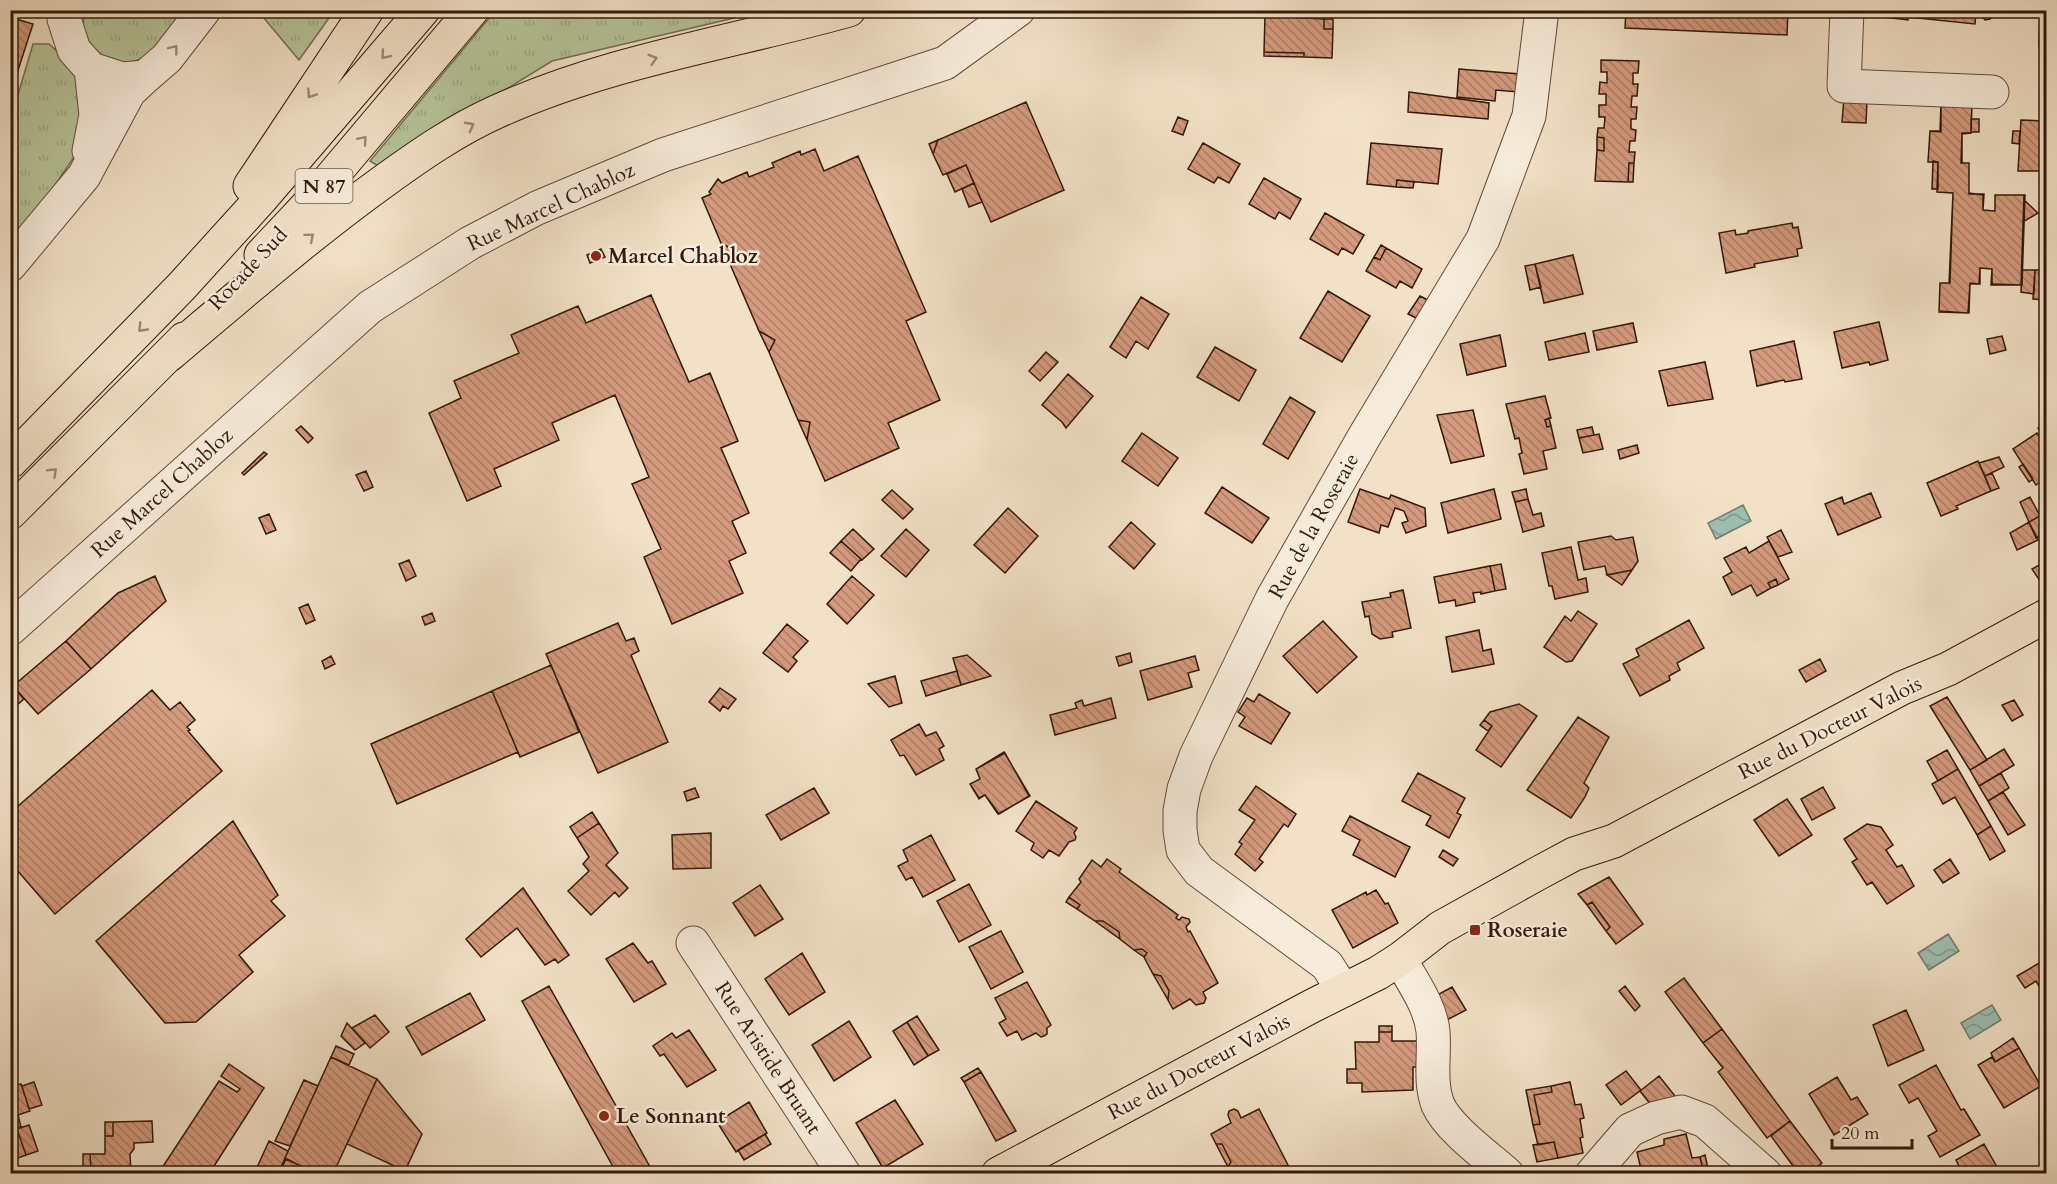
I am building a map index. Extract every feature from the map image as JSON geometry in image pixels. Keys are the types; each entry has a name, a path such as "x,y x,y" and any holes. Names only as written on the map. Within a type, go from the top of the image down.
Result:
{"main road":[{"path":"182,286 367,10"},
{"name":"Rocade Sud","path":"10,462 182,286 260,200 423,10"},
{"name":"Rocade Sud","path":"10,513 169,355 307,206 472,10"},
{"path":"169,355 335,216 422,153 494,113 553,89 664,55 849,10"},
{"name":"Rue du Docteur Valois","path":"998,1173 1378,973 1400,959 1447,944 1544,894 1581,872 1614,841 1902,688 1948,669 2046,616"}],"street":[{"path":"67,10 64,19 74,50 91,69 122,79 145,77"},
{"path":"10,265 84,176 129,92 167,58 204,10"},
{"name":"Rue Marcel Chabloz","path":"10,628 370,307 470,243 537,208 663,155 945,63 1018,10"},
{"name":"Rue de la Roseraie","path":"1343,990 1327,965 1199,871 1183,850 1180,812 1184,789 1196,756 1272,599 1364,437 1483,239 1529,116 1542,10"},
{"path":"1847,10 1844,86 1992,92"},
{"path":"84,176 96,115 91,69"},
{"name":"Rue Aristide Bruant","path":"693,943 844,1173"},
{"path":"1400,959 1431,1018 1435,1092 1439,1106 1447,1120 1507,1173"},
{"path":"1592,1173 1630,1130 1656,1118 1682,1112 1705,1121 1765,1173"}],"green space":[{"path":"84,11 190,11 151,56 125,64 105,58 91,47 83,29"},
{"path":"258,11 334,11 299,60"},
{"path":"495,11 764,11 552,61 380,167 370,161"},
{"path":"33,44 49,44 59,53 84,88 76,154 33,218 11,242 11,118"}],"water":[{"path":"1743,505 1751,521 1716,539 1708,523"},
{"path":"1948,934 1959,951 1929,970 1918,953"},
{"path":"1992,1005 2001,1020 1970,1039 1961,1023"}],"building":[{"path":"1626,10 1788,10 1787,35 1625,28"},
{"path":"1863,10 1976,10 1975,24 1908,17 1908,20 1884,17 1884,15 1862,12"},
{"path":"1981,10 1993,10 1993,16 1985,20"},
{"path":"1265,16 1324,19 1324,29 1333,29 1332,58 1304,57 1304,53 1264,52"},
{"path":"2040,17 2046,17 2046,46 2039,46"},
{"path":"16,19 33,24 10,95 10,37"},
{"path":"1324,19 1333,19 1333,29 1324,29"},
{"path":"1264,52 1304,53 1304,57 1264,56"},
{"path":"1601,60 1639,61 1638,73 1633,73 1633,84 1638,84 1637,96 1632,96 1631,107 1637,107 1636,119 1631,119 1631,129 1636,130 1635,141 1630,141 1629,152 1635,152 1634,163 1629,163 1628,182 1595,181 1597,150 1604,151 1604,138 1597,137 1598,128 1604,128 1605,117 1599,117 1599,105 1606,105 1606,94 1599,94 1600,82 1607,83 1607,72 1601,72"},
{"path":"1459,69 1520,74 1518,92 1496,90 1495,101 1457,97"},
{"path":"2043,91 2046,91 2046,105 2043,104"},
{"path":"1409,92 1489,103 1488,119 1408,112"},
{"path":"1844,98 1867,100 1866,123 1842,122"},
{"path":"1026,102 1064,190 991,222 966,165 943,175 933,154 938,140"},
{"path":"1941,102 1972,104 1971,133 1962,134 1962,163 1969,163 1969,193 1983,195 1983,210 1995,211 1995,195 2024,195 2021,285 1992,284 1992,269 1980,268 1979,284 1970,283 1968,313 1939,311 1940,283 1950,283 1953,193 1937,192 1938,162 1928,162 1930,131 1941,132"},
{"path":"1941,102 1972,104 1971,133 1962,133 1961,163 1969,163 1969,194 1984,194 1983,210 1995,211 1995,195 2025,195 2022,285 1991,285 1992,269 1980,268 1980,284 1970,284 1969,313 1939,312 1940,283 1949,283 1953,193 1937,192 1938,162 1928,162 1930,131 1940,131"},
{"path":"1178,117 1188,121 1183,135 1172,131"},
{"path":"1971,119 1979,119 1979,132 1971,132"},
{"path":"2021,120 2046,121 2046,171 2018,171"},
{"path":"2013,131 2020,131 2019,144 2012,143"},
{"path":"1597,137 1604,138 1604,151 1597,150"},
{"path":"938,140 933,154 929,144"},
{"path":"1203,143 1240,164 1229,183 1218,177 1214,183 1188,169"},
{"path":"1371,143 1442,149 1438,184 1397,180 1396,187 1367,184"},
{"path":"815,149 824,171 858,156 926,312 906,321 940,400 888,423 899,448 825,481 807,440 810,422 798,420 769,352 775,340 759,331 730,264 737,252 721,243 702,198 711,194 709,192 718,179 722,183 747,172 749,177 774,167 772,163 800,151 801,155"},
{"path":"1933,161 1938,162 1937,189 1932,189"},
{"path":"1933,162 1938,162 1938,189 1932,189"},
{"path":"1629,163 1634,163 1633,182 1628,182"},
{"path":"966,165 974,183 955,192 947,174"},
{"path":"1264,178 1301,199 1290,219 1279,212 1275,219 1249,204"},
{"path":"1397,180 1414,182 1413,188 1396,187"},
{"path":"974,183 982,202 969,207 962,189"},
{"path":"2024,200 2038,213 2023,222"},
{"path":"1325,213 1364,235 1353,254 1342,248 1338,255 1310,239"},
{"path":"1792,223 1793,228 1798,227 1802,248 1797,249 1798,256 1754,264 1755,267 1726,273 1719,233 1735,230 1736,235"},
{"path":"721,243 737,252 730,264"},
{"path":"1381,245 1386,248 1380,260 1374,257"},
{"path":"1386,248 1422,269 1412,288 1400,281 1396,288 1366,271 1374,257 1380,260"},
{"name":"Marcel Chabloz","path":"601,249 605,257 590,263 587,255"},
{"path":"1573,255 1583,294 1544,303 1535,264"},
{"path":"1535,264 1541,287 1530,290 1525,266"},
{"path":"2022,270 2035,270 2034,294 2021,292"},
{"path":"2035,270 2046,270 2046,300 2033,299"},
{"path":"1328,291 1370,316 1342,362 1300,338"},
{"path":"651,295 689,382 710,373 738,441 721,448 749,513 732,521 746,553 729,561 743,593 672,624 644,557 661,549 632,484 649,477 615,395 552,423 559,440 494,469 501,486 467,501 429,413 461,398 454,381 519,353 511,335 578,306 586,323"},
{"path":"1420,296 1428,300 1416,318 1408,314"},
{"path":"1141,297 1169,314 1148,349 1136,341 1126,358 1110,347"},
{"path":"1879,322 1888,360 1870,365 1869,362 1842,368 1834,332"},
{"path":"1633,323 1637,342 1597,350 1593,331"},
{"path":"759,331 775,340 769,352"},
{"path":"1585,333 1589,352 1549,360 1545,342"},
{"path":"1500,335 1506,366 1467,375 1460,344"},
{"path":"2002,336 2006,350 1990,354 1987,339"},
{"path":"1794,341 1802,379 1757,386 1750,351"},
{"path":"1215,347 1256,370 1239,401 1197,377"},
{"path":"1046,352 1058,362 1040,381 1029,371"},
{"path":"1705,362 1713,399 1668,406 1659,371"},
{"path":"1068,374 1093,396 1066,428 1042,405"},
{"path":"1545,396 1551,418 1545,420 1547,427 1551,426 1556,448 1543,451 1547,469 1524,474 1519,454 1522,453 1519,438 1515,439 1506,404"},
{"path":"1290,397 1315,412 1288,459 1263,444"},
{"path":"1473,410 1484,456 1451,463 1437,415"},
{"path":"1549,418 1551,426 1547,427 1545,420"},
{"path":"798,420 810,422 807,440"},
{"path":"2046,424 2046,440 2038,428"},
{"path":"301,426 313,438 308,443 296,430"},
{"path":"1592,427 1594,435 1579,438 1577,430"},
{"path":"1142,433 1178,458 1158,486 1122,461"},
{"path":"2037,433 2046,446 2046,478 2036,485 2013,449"},
{"path":"1599,434 1603,449 1583,453 1579,438"},
{"path":"1637,445 1639,453 1620,459 1618,450"},
{"path":"264,452 267,454 244,475 242,473"},
{"path":"1999,457 2004,467 1985,476 1979,463"},
{"path":"1978,461 1991,491 1956,506 1958,509 1941,516 1927,483"},
{"path":"2023,464 2033,479 2029,482 2019,467"},
{"path":"366,471 373,487 364,491 356,475"},
{"path":"1992,473 1999,488 1991,491 1985,476"},
{"path":"1222,487 1269,518 1252,543 1205,513"},
{"path":"1360,489 1389,499 1391,495 1425,508 1426,526 1406,533 1402,523 1408,521 1404,511 1395,508 1388,527 1381,525 1379,533 1348,522"},
{"path":"1494,489 1501,519 1448,533 1441,503"},
{"path":"1526,489 1528,499 1515,502 1512,492"},
{"path":"892,490 913,509 903,519 882,500"},
{"path":"1871,493 1881,517 1838,535 1825,504 1842,497 1844,504"},
{"path":"2030,497 2040,516 2029,522 2020,502"},
{"path":"1528,499 1533,515 1541,513 1544,526 1523,532 1515,502"},
{"path":"1008,508 1038,536 1005,573 974,545"},
{"path":"2045,513 2046,533 2036,538 2029,522"},
{"path":"269,514 276,530 266,534 259,518"},
{"path":"1131,522 1155,544 1134,569 1109,547"},
{"path":"2029,522 2038,540 2017,550 2010,533"},
{"path":"853,529 874,549 862,560 841,541"},
{"path":"906,529 929,550 906,577 881,556"},
{"path":"1781,530 1792,552 1778,557 1767,537"},
{"path":"1611,536 1616,540 1633,537 1638,561 1632,570 1607,575 1605,566 1584,570 1578,542"},
{"path":"841,541 861,559 851,571 830,553"},
{"path":"1769,541 1789,579 1778,585 1776,579 1768,583 1771,588 1757,596 1751,585 1732,595 1723,577 1732,572 1724,558 1746,547 1749,553"},
{"path":"1571,547 1578,580 1586,578 1588,592 1555,599 1552,586 1549,586 1542,553"},
{"path":"409,560 416,576 406,581 399,564"},
{"path":"2046,561 2046,581 2042,584 2032,569"},
{"path":"1501,564 1506,589 1495,591 1490,566"},
{"path":"1490,566 1495,591 1473,593 1475,602 1456,606 1455,600 1439,603 1434,577"},
{"path":"1632,570 1622,585 1607,575"},
{"path":"155,576 166,601 91,669 66,641 118,593"},
{"path":"852,576 874,595 847,624 827,604"},
{"path":"1776,579 1778,585 1771,588 1768,583"},
{"path":"1403,590 1411,628 1392,632 1393,637 1380,639 1372,634 1369,616 1365,617 1362,602 1391,597 1390,593"},
{"path":"308,604 315,620 306,624 299,608"},
{"path":"1578,611 1597,624 1572,661 1566,662 1544,647 1565,616 1571,621"},
{"path":"432,613 435,621 425,625 422,617"},
{"path":"1689,620 1704,648 1677,663 1680,670 1669,676 1670,680 1640,696 1623,664 1639,656 1636,649"},
{"path":"1323,621 1357,657 1317,693 1283,656"},
{"path":"618,623 626,641 634,638 639,651 631,655 668,742 598,773 546,654"},
{"path":"787,624 808,641 793,657 797,661 788,672 763,653"},
{"path":"1479,630 1483,651 1491,649 1494,664 1452,672 1446,637"},
{"path":"66,641 91,669 38,714 13,686"},
{"path":"1130,653 1132,662 1119,666 1116,657"},
{"path":"967,655 991,676 961,685 953,658"},
{"path":"331,656 335,664 325,669 322,661"},
{"path":"1195,656 1199,670 1188,673 1192,687 1148,700 1140,671"},
{"path":"1820,659 1826,671 1806,682 1799,670"},
{"path":"551,665 579,732 520,757 492,691"},
{"path":"957,671 961,685 926,696 921,681"},
{"path":"895,676 902,703 889,707 868,684"},
{"path":"13,686 24,699 10,711 10,688"},
{"path":"720,688 736,699 728,709 723,706 720,711 709,702"},
{"path":"152,690 170,710 180,702 195,720 187,727 190,730 188,731 222,771 55,914 10,862 10,813"},
{"path":"492,691 518,752 397,804 371,744"},
{"path":"1259,694 1290,713 1271,744 1239,726 1245,717 1238,712 1247,698 1254,702"},
{"path":"1947,697 1987,760 1970,770 1930,706"},
{"path":"1111,698 1116,718 1055,735 1050,715 1077,708 1075,703 1082,700 1084,706"},
{"path":"2014,700 2023,715 2012,721 2002,705"},
{"path":"1519,704 1537,716 1501,767 1476,750 1492,726 1484,720 1490,712"},
{"path":"1578,717 1609,737 1584,783 1589,788 1585,797 1571,818 1527,790"},
{"path":"1484,720 1492,726 1488,731 1480,725"},
{"path":"919,724 926,736 936,732 944,746 939,749 944,760 916,775 904,755 900,756 891,740"},
{"path":"2004,749 2014,765 1979,786 1970,770"},
{"path":"1947,750 1958,769 1938,781 1927,761"},
{"path":"1004,752 1030,796 998,814 985,795 979,799 970,784 980,779 976,769"},
{"path":"1005,753 1029,796 999,814 985,795 979,798 970,784 980,779 976,769"},
{"path":"1958,769 1991,826 1977,835 1955,797 1943,804 1932,784"},
{"path":"1418,773 1465,798 1457,813 1461,815 1449,838 1426,825 1431,816 1402,801"},
{"path":"2001,773 2009,788 1988,801 1979,786"},
{"path":"1256,786 1296,814 1288,827 1284,824 1259,859 1263,862 1255,871 1235,854 1242,844 1239,842 1255,820 1239,810"},
{"path":"1823,787 1835,808 1812,820 1801,799"},
{"path":"695,788 699,797 687,801 684,792"},
{"path":"814,788 829,813 781,840 766,815"},
{"path":"2003,792 2025,825 2008,835 1988,801"},
{"path":"1787,799 1812,835 1779,856 1754,820"},
{"path":"1036,801 1077,828 1074,833 1075,840 1069,842 1059,856 1049,850 1043,858 1031,850 1034,843 1016,831"},
{"path":"592,812 599,823 577,838 570,827"},
{"path":"1350,816 1410,847 1395,877 1353,855 1360,840 1342,831"},
{"path":"233,821 278,895 271,901 285,916 239,955 253,972 196,1022 165,1023 96,941"},
{"path":"599,823 618,853 606,865 628,888 619,897 615,892 591,915 568,891 589,871 583,864 589,857 577,838"},
{"path":"1867,824 1881,827 1893,845 1886,850 1897,867 1902,865 1914,886 1887,904 1872,882 1867,885 1852,862 1857,859 1844,839"},
{"path":"1991,826 2005,851 1990,860 1977,835"},
{"path":"711,833 711,868 673,869 672,835"},
{"path":"931,835 955,880 923,897 912,877 906,880 898,866 908,861 903,850"},
{"path":"1443,850 1458,859 1453,866 1439,857"},
{"path":"1107,859 1121,869 1119,872 1178,915 1176,918 1189,919 1190,922 1186,927 1188,932 1190,931 1218,983 1203,992 1206,998 1204,1003 1196,1005 1190,999 1173,1009 1168,1000 1169,991 1161,976 1153,974 1144,957 1147,953 1142,949 1134,950 1120,939 1119,932 1103,921 1095,921 1077,909 1080,905 1069,897 1081,882 1079,879 1092,860 1101,867"},
{"path":"1950,859 1959,873 1943,883 1934,870"},
{"path":"1609,877 1643,924 1616,944 1606,931 1610,927 1592,902 1587,905 1578,894"},
{"path":"969,884 991,925 959,942 937,901"},
{"path":"760,885 783,919 755,936 733,903"},
{"path":"523,888 569,955 558,963 555,959 545,965 517,928 481,957 466,939"},
{"path":"1376,890 1385,904 1388,903 1398,923 1353,948 1332,910 1366,892 1367,895"},
{"path":"1069,897 1080,905 1077,909 1066,902"},
{"path":"1592,902 1610,927 1606,931 1587,905"},
{"path":"1095,921 1103,921 1119,932 1120,939"},
{"path":"1001,931 1023,972 991,989 969,947"},
{"path":"633,943 648,963 652,961 666,984 634,1002 606,959"},
{"path":"1142,949 1147,953 1144,957 1134,950"},
{"path":"802,953 825,992 789,1015 765,979"},
{"path":"2046,959 2046,998 2036,981 2025,988 2017,976"},
{"path":"1153,974 1161,976 1169,991 1168,1000"},
{"path":"1684,978 1722,1029 1703,1043 1665,992"},
{"path":"1027,982 1051,1025 1044,1036 1041,1037 1036,1033 1022,1040 1017,1031 1007,1036 999,1023 1006,1019 995,998"},
{"name":"Le Sonnant","path":"549,986 654,1174 617,1174 522,1001"},
{"path":"1625,986 1640,1006 1635,1011 1619,991"},
{"path":"1452,987 1466,1010 1443,1022 1430,999"},
{"path":"470,993 485,1020 422,1055 406,1027"},
{"path":"1906,1010 1924,1050 1888,1066 1873,1025"},
{"path":"375,1015 389,1032 370,1048 352,1028"},
{"path":"917,1016 939,1050 928,1056 907,1022"},
{"path":"849,1021 871,1057 834,1081 812,1045"},
{"path":"907,1022 928,1056 914,1065 893,1031"},
{"path":"347,1023 365,1043 355,1050 341,1036"},
{"path":"1379,1026 1392,1026 1392,1032 1379,1032"},
{"path":"1722,1029 1790,1121 1767,1138 1718,1072 1723,1068 1703,1043"},
{"path":"689,1030 716,1070 687,1087 664,1054 660,1056 653,1046 672,1033 676,1038"},
{"path":"1379,1032 1392,1032 1392,1041 1418,1041 1418,1067 1413,1067 1413,1090 1362,1092 1362,1083 1347,1083 1347,1069 1356,1069 1355,1042 1379,1042"},
{"path":"2013,1038 2019,1048 1995,1062 1991,1053"},
{"path":"336,1046 354,1054 349,1065 331,1057"},
{"path":"2019,1048 2041,1086 2004,1108 1978,1065 1992,1057 1995,1062"},
{"path":"331,1057 377,1079 333,1174 316,1174 285,1158"},
{"path":"229,1064 264,1088 209,1174 158,1174 219,1081 237,1092 240,1089 221,1076"},
{"path":"1936,1065 1961,1110 1964,1109 1980,1135 1940,1157 1928,1136 1937,1131 1918,1098 1909,1103 1899,1085"},
{"path":"978,1068 981,1072 964,1082 961,1078"},
{"path":"1626,1071 1641,1090 1621,1105 1606,1085"},
{"path":"981,1072 1016,1131 996,1141 964,1082"},
{"path":"1659,1076 1675,1096 1655,1110 1640,1091"},
{"path":"1837,1077 1851,1100 1857,1097 1868,1114 1834,1135 1809,1094"},
{"path":"377,1079 422,1134 405,1171 347,1144"},
{"path":"304,1080 318,1086 290,1146 275,1141"},
{"path":"34,1082 42,1105 29,1109 22,1086"},
{"path":"1570,1082 1575,1105 1581,1104 1584,1118 1580,1119 1583,1153 1558,1158 1554,1142 1538,1145 1533,1125 1540,1124 1534,1095 1552,1092 1551,1086"},
{"path":"21,1084 30,1111 18,1115 21,1127 10,1131 10,1087"},
{"path":"1551,1086 1552,1092 1534,1095 1540,1124 1533,1125 1526,1090"},
{"path":"895,1100 923,1144 883,1168 856,1123"},
{"path":"749,1102 767,1133 736,1152 717,1122"},
{"path":"1234,1109 1238,1111 1241,1118 1259,1109 1288,1165 1279,1168 1280,1174 1232,1174 1228,1167 1231,1162 1222,1144 1216,1144 1211,1134 1231,1123 1228,1115 1229,1111"},
{"path":"152,1121 153,1142 134,1143 134,1149 130,1154 131,1174 83,1174 83,1169 91,1169 90,1154 105,1154 105,1136 113,1136 113,1122"},
{"path":"1790,1121 1822,1163 1808,1174 1799,1174 1771,1136"},
{"path":"105,1122 113,1122 113,1136 105,1136"},
{"path":"29,1125 38,1151 26,1155 17,1129"},
{"path":"17,1129 26,1155 13,1160 17,1172 10,1174 10,1131"},
{"path":"765,1134 771,1144 744,1160 738,1150"},
{"path":"1686,1134 1692,1158 1700,1157 1703,1170 1695,1174 1642,1174 1637,1152 1664,1145 1664,1139"},
{"path":"269,1141 288,1151 278,1174 254,1174"},
{"path":"1554,1142 1558,1158 1537,1162 1533,1145"},
{"path":"1216,1144 1222,1144 1231,1162 1228,1167"},
{"path":"1984,1144 2001,1174 1963,1174 1956,1160"},
{"path":"83,1154 90,1154 91,1169 83,1169"},
{"path":"1705,1155 1708,1169 1703,1170 1700,1157"},
{"path":"286,1159 307,1169 305,1174 279,1174"}],"place":[{"name":"Marcel Chabloz","path":"596,256"},
{"name":"Roseraie","path":"1475,930"},
{"name":"Le Sonnant","path":"604,1116"}]}
